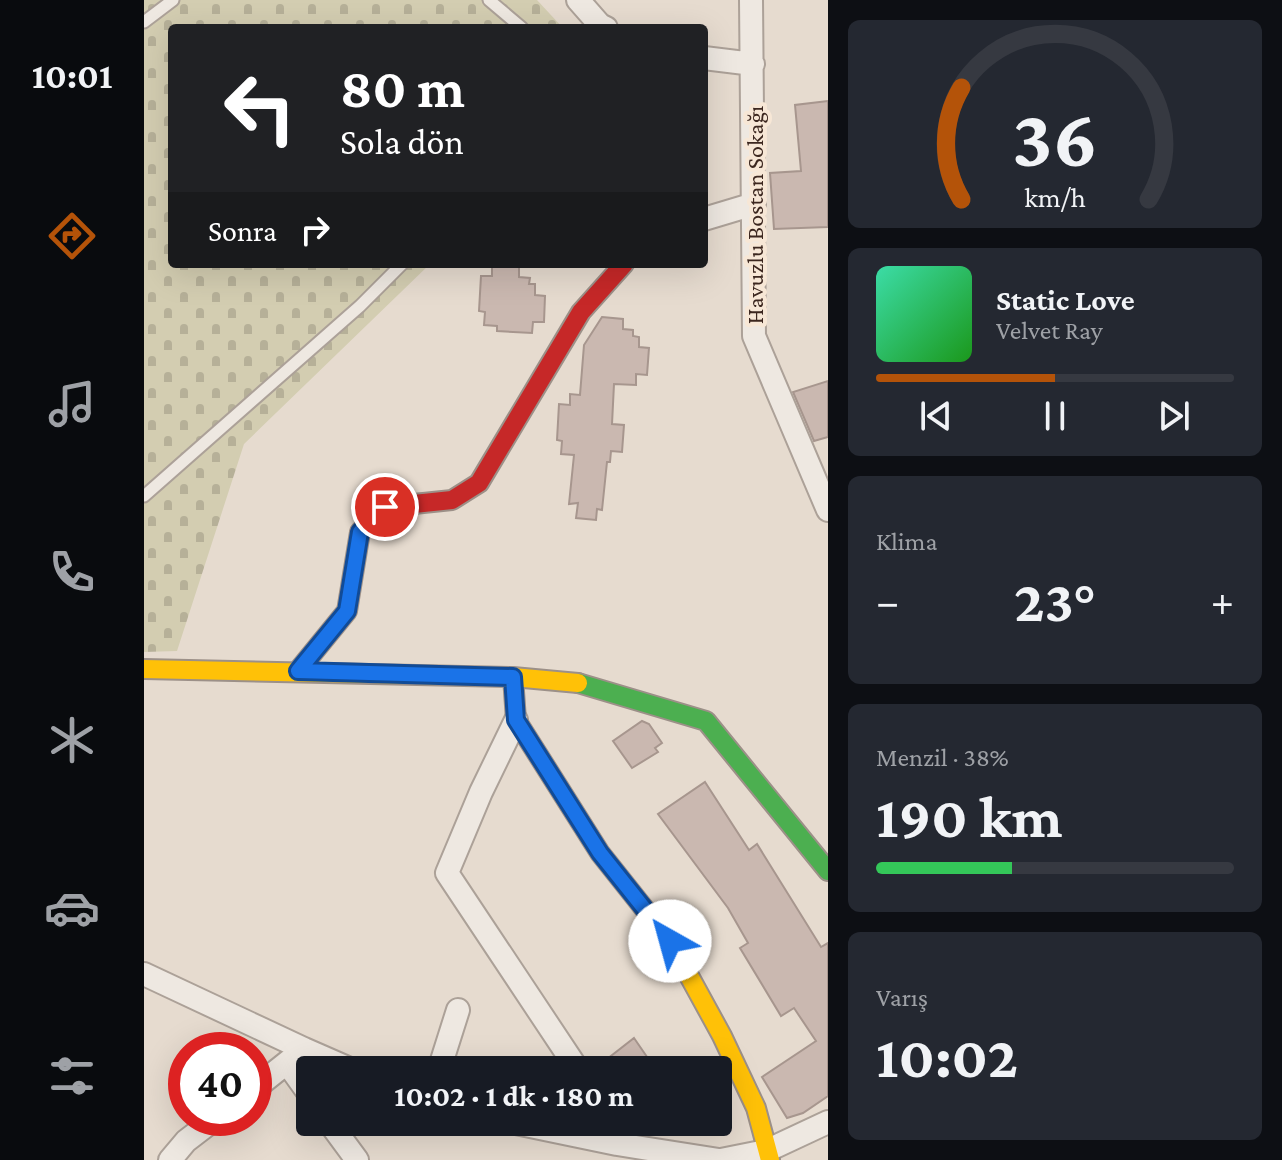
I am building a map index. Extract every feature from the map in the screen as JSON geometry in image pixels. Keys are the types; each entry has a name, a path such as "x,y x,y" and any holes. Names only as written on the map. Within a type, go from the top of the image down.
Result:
{"street":[{"path":"578,0 599,24"},
{"name":"Havuzlu Bostan Sokağı","path":"751,0 754,336 828,510"},
{"path":"708,58 753,64"},
{"path":"708,218 754,204"},
{"path":"298,671 347,611 360,532 385,507 452,500 479,483 581,312 620,268"},
{"path":"144,669 513,677 580,683 706,721 828,871"},
{"path":"513,677 516,720 600,853 670,941 722,1036 756,1108 768,1156"},
{"path":"516,720 447,873 569,1056"},
{"path":"149,982 296,1056 272,1075"},
{"path":"443,1056 458,1010"},
{"path":"627,1136 720,1160 768,1156 828,1122"},
{"path":"170,1160 193,1136"},
{"path":"339,1136 357,1160"}],"lane":[{"path":"144,22 173,0"},
{"path":"489,0 517,24"},
{"path":"144,496 360,306 398,268"}],"green space":[{"path":"144,0 537,0 559,24 168,24 168,268 426,268 244,444 177,651 144,652"}],"building":[{"path":"828,101 828,227 774,229 770,173 801,171 795,105"},
{"path":"492,268 519,268 519,277 530,278 529,284 535,284 535,295 545,296 544,322 533,322 532,333 497,331 497,326 484,325 485,312 479,311 481,276 492,276"},
{"path":"602,317 623,319 623,329 633,330 633,336 639,337 639,347 649,348 647,375 636,374 636,385 614,384 612,424 624,425 622,452 611,451 602,510 597,509 596,520 576,518 578,503 569,504 574,455 561,454 562,441 557,440 559,404 570,405 570,394 580,395 584,345"},
{"path":"828,381 828,437 814,441 793,392"},
{"path":"642,721 649,724 662,743 655,748 658,752 632,768 613,741"},
{"path":"705,782 749,850 757,844 821,947 828,943 828,1096 803,1113 787,1118 762,1077 816,1041 794,1008 781,1016 740,948 748,943 728,908 658,814"},
{"path":"634,1038 646,1056 611,1056"}],"traffic: fast":[{"path":"578,683 706,721 828,871"}],"traffic: slow":[{"path":"144,669 513,677 578,683"},
{"path":"513,677 516,720 600,853 670,941 722,1036 756,1108 770,1160"}],"traffic: jam":[{"path":"298,671 347,611 360,532 385,507 452,500 479,483 581,312 620,268"}],"route":[{"path":"385,507 360,532 347,611 298,671 513,677 516,720 600,853 670,941"}]}
